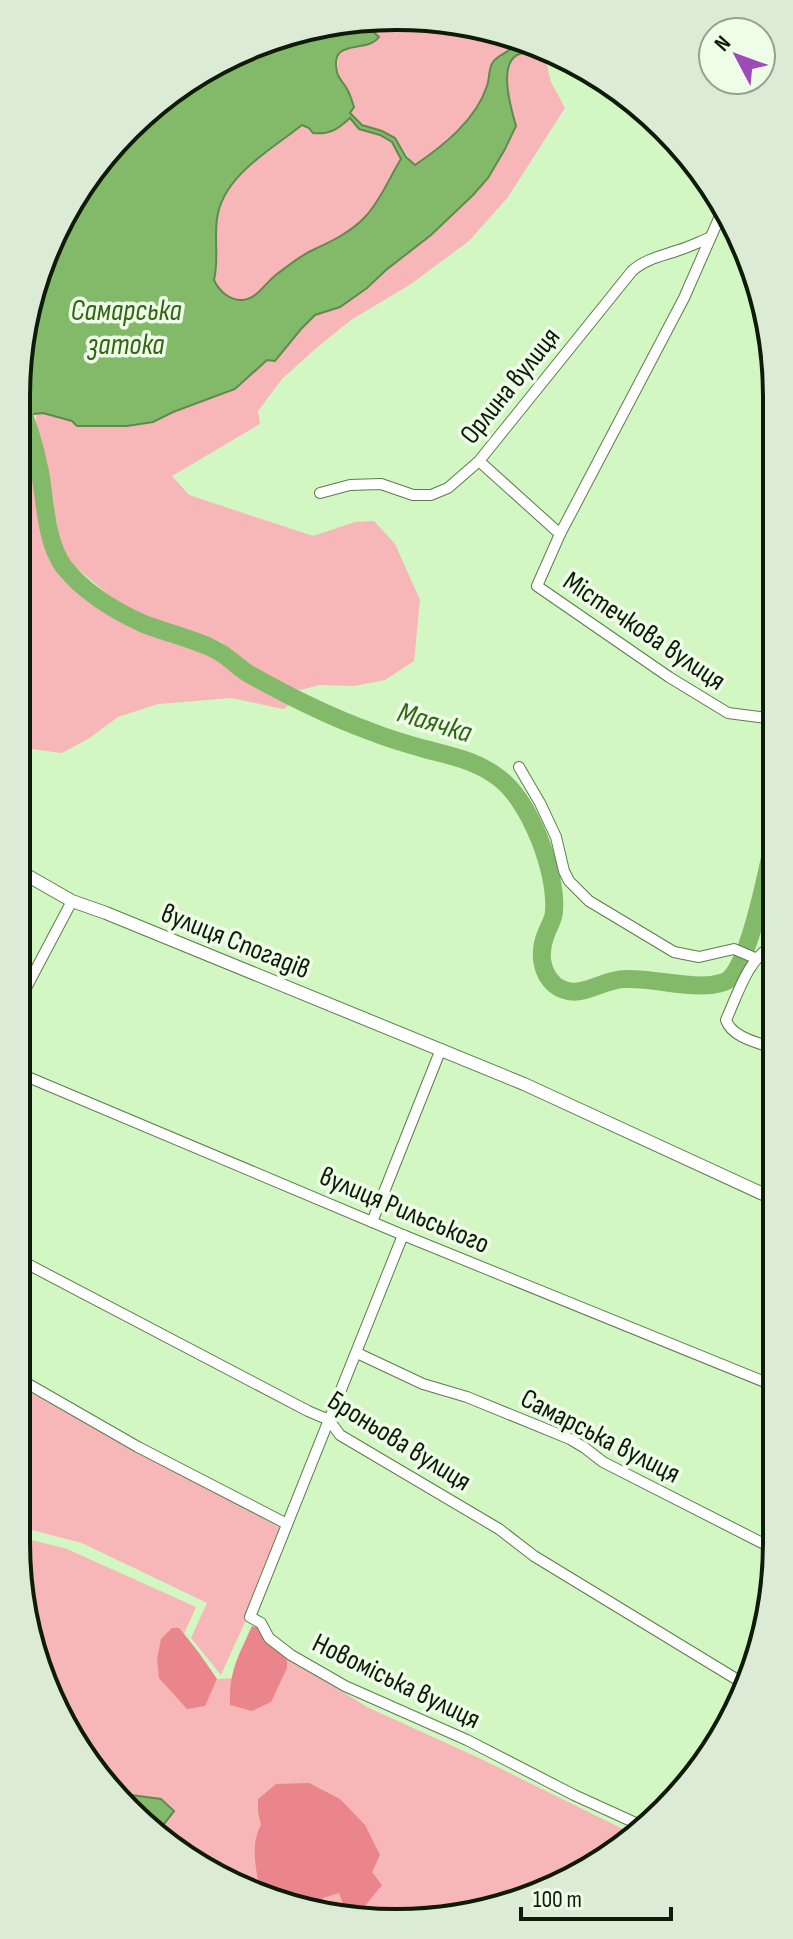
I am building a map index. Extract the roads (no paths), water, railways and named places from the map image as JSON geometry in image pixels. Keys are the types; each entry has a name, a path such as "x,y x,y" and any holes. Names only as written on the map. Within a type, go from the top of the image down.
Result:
{"street":[{"path":"479,461 560,534 684,298 718,220"},
{"name":"Орлина вулиця","path":"320,493 350,485 381,484 413,495 431,495 448,488 479,461 632,271 654,258 709,238"},
{"name":"Містечкова вулиця","path":"560,534 537,586 669,677 728,713 763,717"},
{"path":"519,767 556,837 569,881 589,901 674,952 699,957 734,949 752,956"},
{"name":"вулиця Спогадів","path":"30,877 72,901 524,1084 763,1194"},
{"path":"30,980 72,901"},
{"path":"763,950 752,956 726,1020 735,1033 763,1044"},
{"path":"372,1222 441,1049"},
{"name":"вулиця Рильського","path":"30,1078 403,1235 763,1381"},
{"path":"30,1385 138,1447 287,1524 403,1235"},
{"name":"Броньова вулиця","path":"30,1265 329,1420 340,1435 499,1529 534,1556 736,1679"},
{"name":"Самарська вулиця","path":"357,1353 423,1384 467,1397 570,1439 603,1462 763,1543"},
{"name":"Новоміська вулиця","path":"287,1524 250,1617 261,1623 269,1638 291,1655 345,1686 467,1740 633,1822"}],"water":[{"name":"Самарська затока","path":"372,31 379,37 366,45 344,50 338,54 336,61 338,74 354,107 350,113 362,125 395,138 406,157 415,165 467,121 482,98 493,62 511,48 524,53 515,56 507,73 516,126 488,178 431,235 367,288 340,307 315,315 275,361 267,360 235,389 153,422 127,426 77,426 72,421 43,413 30,414 33,349 42,302 58,256 79,213 106,173 137,137 173,106 213,79 279,49 325,37","holes":["350,118 359,129 392,142 401,159 371,210 360,222 334,240 308,252 253,296 238,300 219,288 214,280 217,219 228,190 250,165 302,125 313,133 324,133 338,128"]},
{"path":"131,1795 161,1799 174,1811 163,1825"}],"waterway":[{"name":"Маячка","path":"30,433 53,546 64,567 90,593 144,624 214,649 249,674 309,706 385,737 472,763 499,778 510,789 531,820 551,877 554,914 542,954 546,974 555,985 572,992 625,979 700,986 728,980 744,954 763,888"}]}
